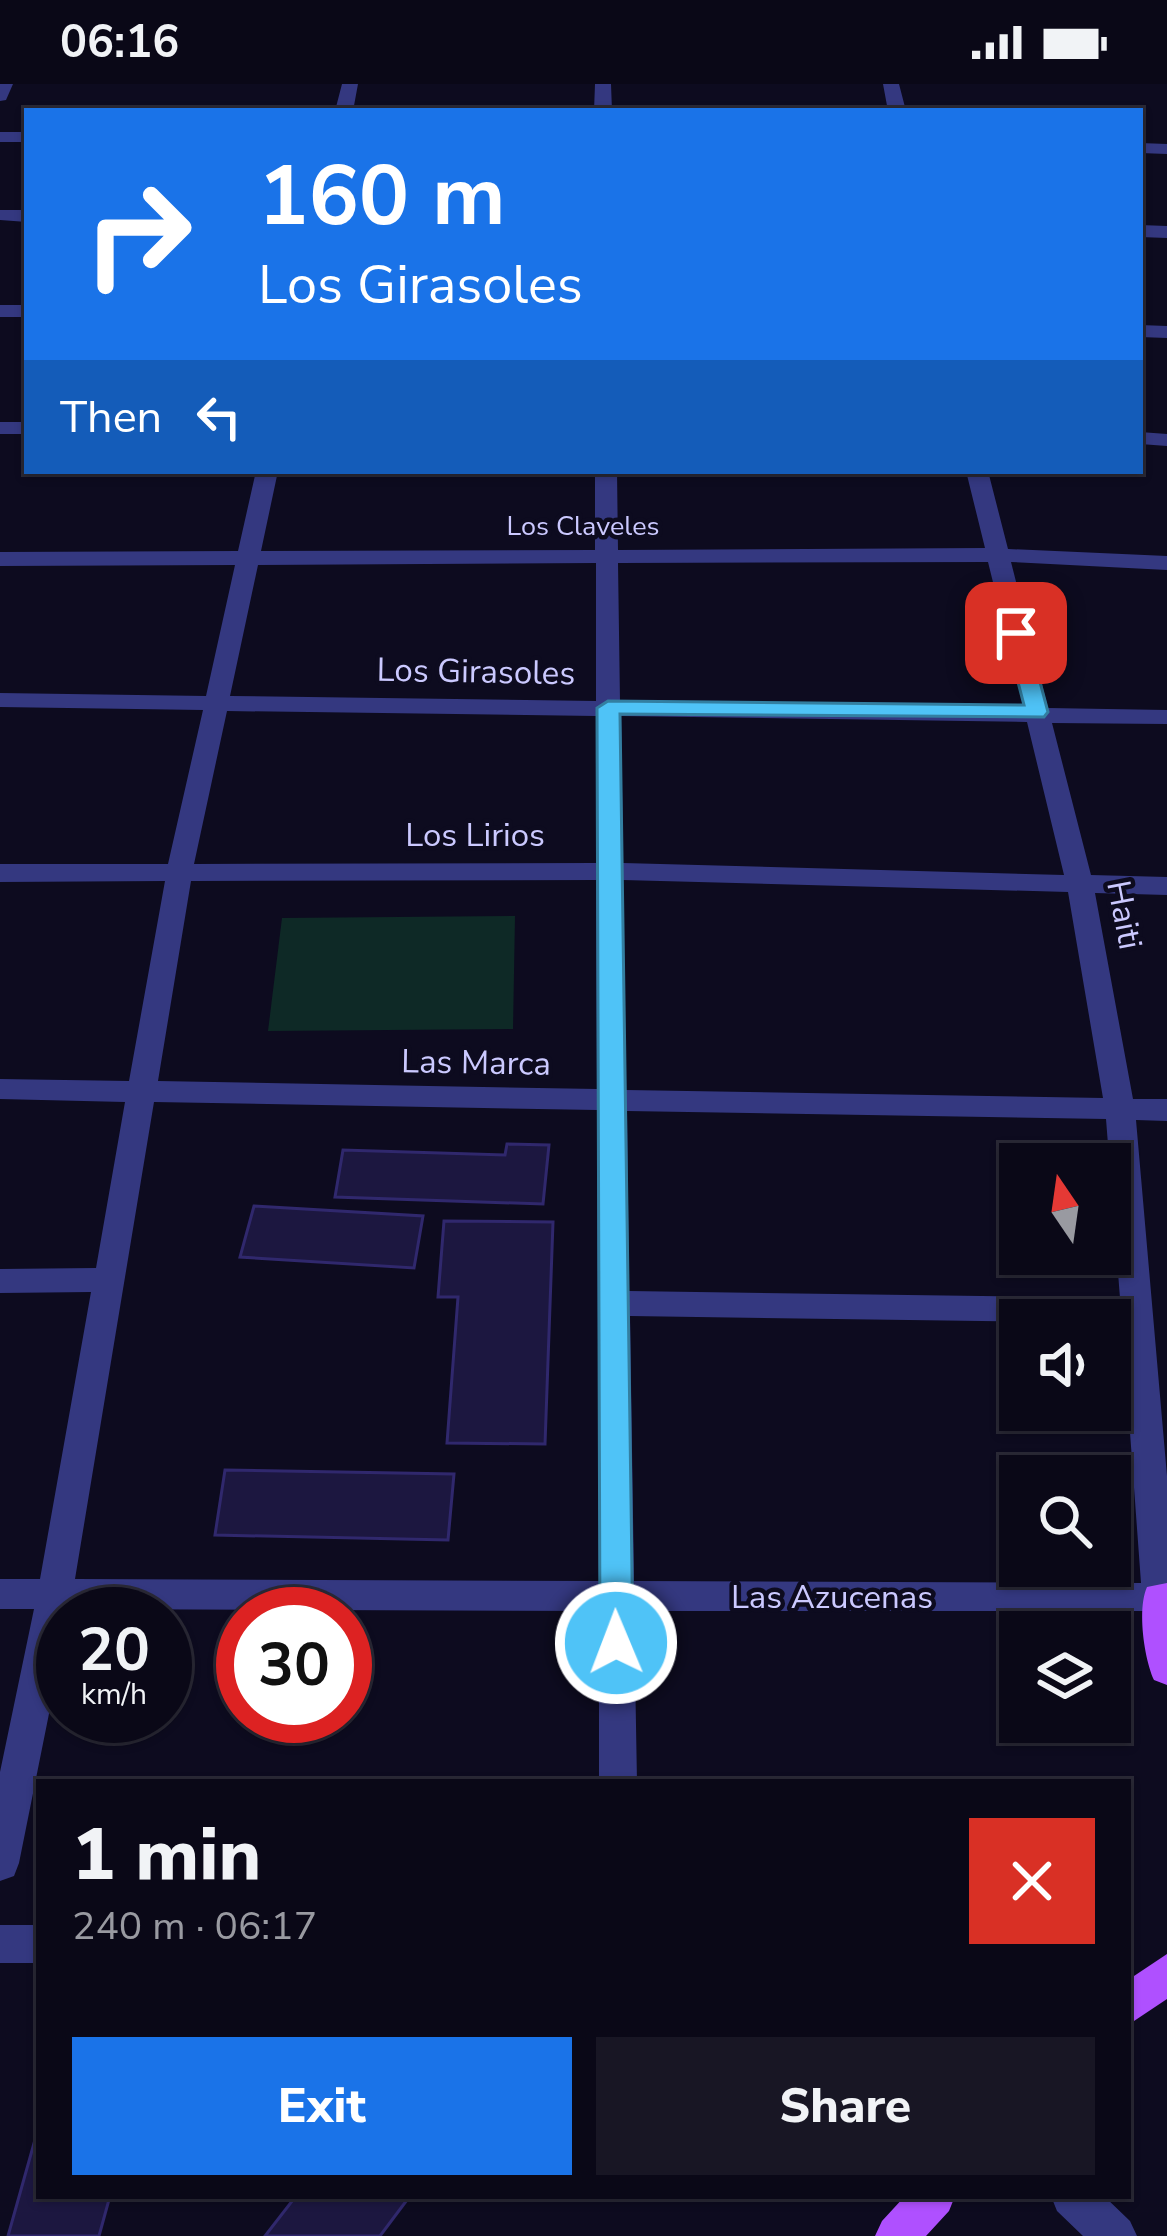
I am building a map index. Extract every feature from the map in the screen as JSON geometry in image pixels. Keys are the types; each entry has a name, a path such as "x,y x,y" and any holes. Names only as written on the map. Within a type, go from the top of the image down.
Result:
{"main road":[{"name":"Haiti","path":"1163,1598 1167,1670"},
{"path":"1131,2003 1167,1973"},
{"path":"897,2236 931,2199"}],"street":[{"path":"0,95 5,84"},
{"path":"56,1587 179,874 266,474"},
{"path":"606,474 618,1779"},
{"name":"Haiti","path":"978,474 1078,880 1120,1109 1163,1598"},
{"name":"Los Claveles","path":"0,559 996,555 1167,562"},
{"name":"Los Girasoles","path":"0,700 1167,717"},
{"name":"Los Lirios","path":"0,873 609,871 1078,880 1167,886"},
{"name":"Las Marca","path":"0,1089 1167,1109"},
{"path":"0,1281 110,1280"},
{"path":"613,1303 1137,1311"},
{"name":"Las Azucenas","path":"0,1594 36,1594"},
{"name":"Las Azucenas","path":"192,1595 1163,1598"},
{"path":"0,1864 36,1687"},
{"path":"0,1944 36,1944"},
{"path":"1075,2199 1115,2236"}],"green space":[{"path":"515,916 513,1029 268,1031 282,918"}],"building":[{"path":"507,1144 549,1145 543,1204 335,1197 343,1150 505,1155"},
{"path":"254,1206 423,1216 414,1268 240,1257"},
{"path":"444,1221 553,1222 545,1444 447,1443 458,1297 438,1297"},
{"path":"225,1470 454,1474 448,1540 215,1535"},
{"path":"36,2136 36,2199 109,2199 99,2236 8,2236"},
{"path":"294,2199 408,2199 380,2236 265,2236"}],"route":[{"path":"616,1643 608,708 1036,712 1016,633"}]}
